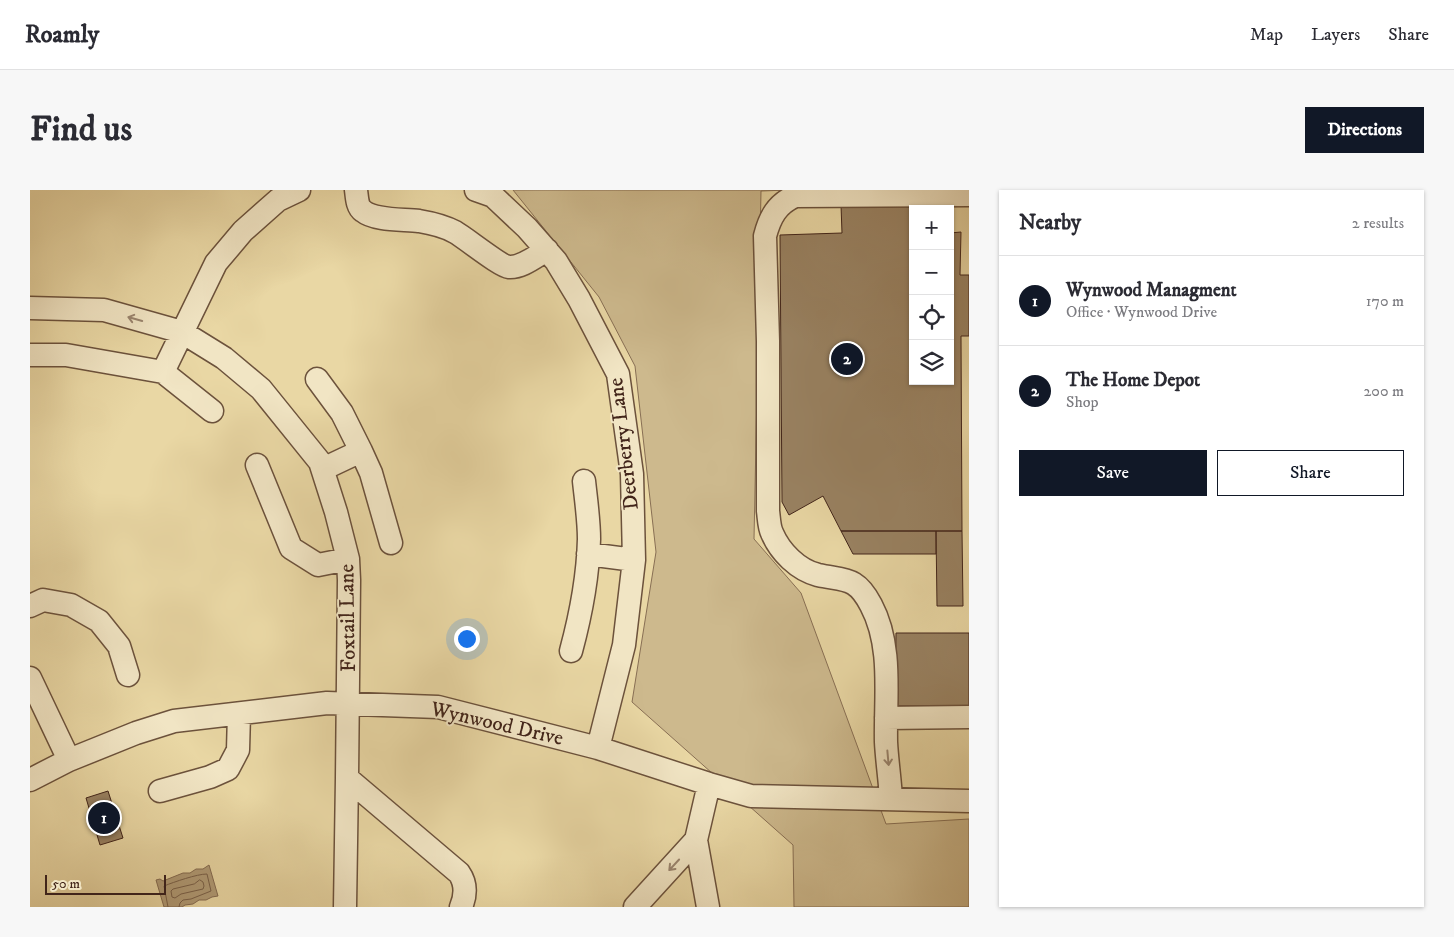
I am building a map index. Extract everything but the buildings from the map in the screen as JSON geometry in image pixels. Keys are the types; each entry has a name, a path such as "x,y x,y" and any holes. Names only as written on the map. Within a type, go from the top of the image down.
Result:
{"street":[{"path":"163,372 216,263 243,231 278,200 299,190"},
{"path":"356,190 358,204 367,214 382,218 420,221 450,230 507,267 515,267 547,250"},
{"name":"Deerberry Lane","path":"476,190 493,196 527,228 556,261 579,299 618,374 632,474 634,560 624,645 598,748"},
{"path":"891,799 886,744 885,642 871,604 859,587 850,581 840,577 817,574 793,562 778,546 771,532 768,511 768,341 765,236 775,212 785,201 795,196 969,195"},
{"name":"Foxtail Lane","path":"30,308 104,310 182,332 224,358 261,389 320,462 336,512 348,559 350,580 345,907"},
{"path":"30,354 66,355 163,372 212,411"},
{"path":"317,378 342,413 371,473 391,543"},
{"path":"323,469 361,451"},
{"path":"257,465 291,548 318,565 348,559"},
{"path":"571,650 584,595 588,554 589,537 584,481"},
{"path":"588,554 634,560"},
{"path":"31,604 42,600 71,604 99,621 119,646 128,675"},
{"path":"30,678 69,760"},
{"name":"Wynwood Drive","path":"30,780 69,760 136,733 174,722 327,703 438,707 598,748 751,796 969,801"},
{"path":"160,791 210,777 228,769 238,750 239,714"},
{"path":"886,718 969,717"},
{"path":"347,778 458,873 464,881 461,907"},
{"path":"708,907 696,840 709,784"},
{"path":"635,907 696,840"}],"shaded area":[{"path":"513,190 789,190 761,191 754,539 801,593 886,824 969,819 969,907 794,907 793,845 632,702 656,552 635,366 599,297"}],"water":[{"path":"209,865 218,896 199,900 182,907 164,907 156,880 160,879 163,881 183,873 190,873 196,869 203,869"}],"place":[{"name":"The Home Depot","path":"847,359"},
{"name":"Wynwood Managment","path":"104,818"}]}
